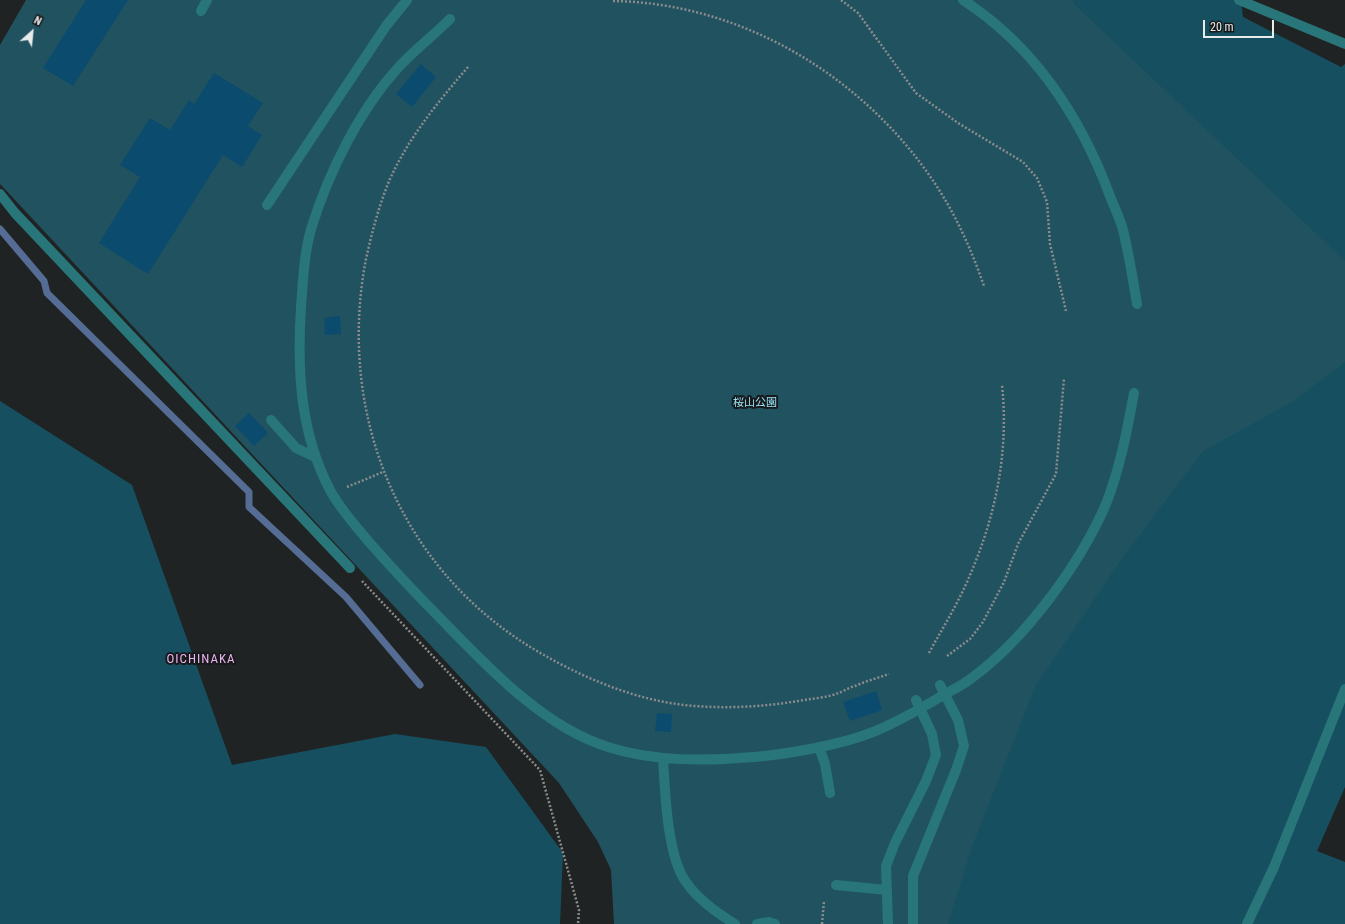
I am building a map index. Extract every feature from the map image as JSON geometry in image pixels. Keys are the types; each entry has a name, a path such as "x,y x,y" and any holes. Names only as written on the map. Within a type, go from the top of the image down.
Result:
{"street":[{"path":"201,12 207,0"},
{"path":"963,0 1000,29 1027,55 1059,95 1082,130 1099,166 1123,229 1138,304"},
{"path":"1239,0 1345,44"},
{"path":"267,205 404,1"},
{"path":"450,19 397,68 375,97 351,135 326,187 311,230 303,275 299,342 302,406 314,457 331,493 349,519 400,577 473,651 525,699 570,730 608,747 663,758 722,759 758,757 819,747 870,733 942,690 973,678 1002,652 1036,616 1067,573 1089,538 1106,503 1124,449 1134,393"},
{"path":"0,194 15,213 350,568"},
{"path":"271,420 296,448 314,457"},
{"path":"1247,924 1274,867 1345,689"},
{"path":"913,924 913,876 956,770 964,746 958,720 942,690"},
{"path":"888,924 886,866 895,843 926,781 936,755 932,734 918,704"},
{"path":"819,747 825,764 830,793"},
{"path":"663,758 671,837 677,861 685,882 718,914 735,924"},
{"path":"836,885 887,890"},
{"path":"757,924 769,922 775,924"}],"path":[{"path":"840,0 858,13 916,93 958,124 1023,162 1037,178 1047,202 1050,244 1066,311"},
{"path":"613,1 641,1 682,9 740,26 810,61 836,79 862,99 886,123 910,149 928,174 948,204 972,254 984,286"},
{"path":"468,67 436,104 408,145 390,179 371,234 362,280 358,322 362,388 368,423 383,472 414,534 447,577 466,598 517,640 591,680 664,702 692,706 751,707 776,705 836,694 890,674"},
{"path":"947,656 970,639 983,622 1004,582 1018,544 1056,474 1064,378"},
{"path":"929,653 970,577 990,519 998,486 1003,455 1002,385"},
{"path":"331,493 383,472"},
{"path":"350,568 540,770 579,910 578,924"},
{"path":"822,924 824,901"}],"green space":[{"name":"桜山公園","path":"26,0 1085,0 1345,244 1345,433 965,924 614,924 611,870 598,842 559,783 0,184 0,45"}],"shaded area":[{"path":"1072,0 1241,0 1243,17 1341,67 1345,64 1345,261 1075,5"},
{"path":"1345,362 1345,787 1317,851 1345,862 1345,924 948,924 973,844 1035,687 1120,561 1203,451 1292,402"},
{"path":"0,401 132,485 232,765 395,734 486,747 563,853 560,924 0,924"}],"building":[{"path":"86,0 128,0 73,86 43,68"},
{"path":"421,64 436,77 412,107 396,94"},
{"path":"214,73 263,103 248,126 262,135 242,167 223,155 148,274 99,243 140,177 120,165 150,118 170,130 189,100 194,104"},
{"path":"340,316 341,334 325,335 324,318"},
{"path":"249,413 268,433 254,446 235,426"},
{"path":"876,691 882,710 850,721 843,702"},
{"path":"657,713 672,714 671,732 655,731"}],"waterway":[{"path":"0,229 44,281 47,293 249,492 249,507 346,597 420,685"}],"district":[{"name":"OICHINAKA","path":"201,660"}]}
